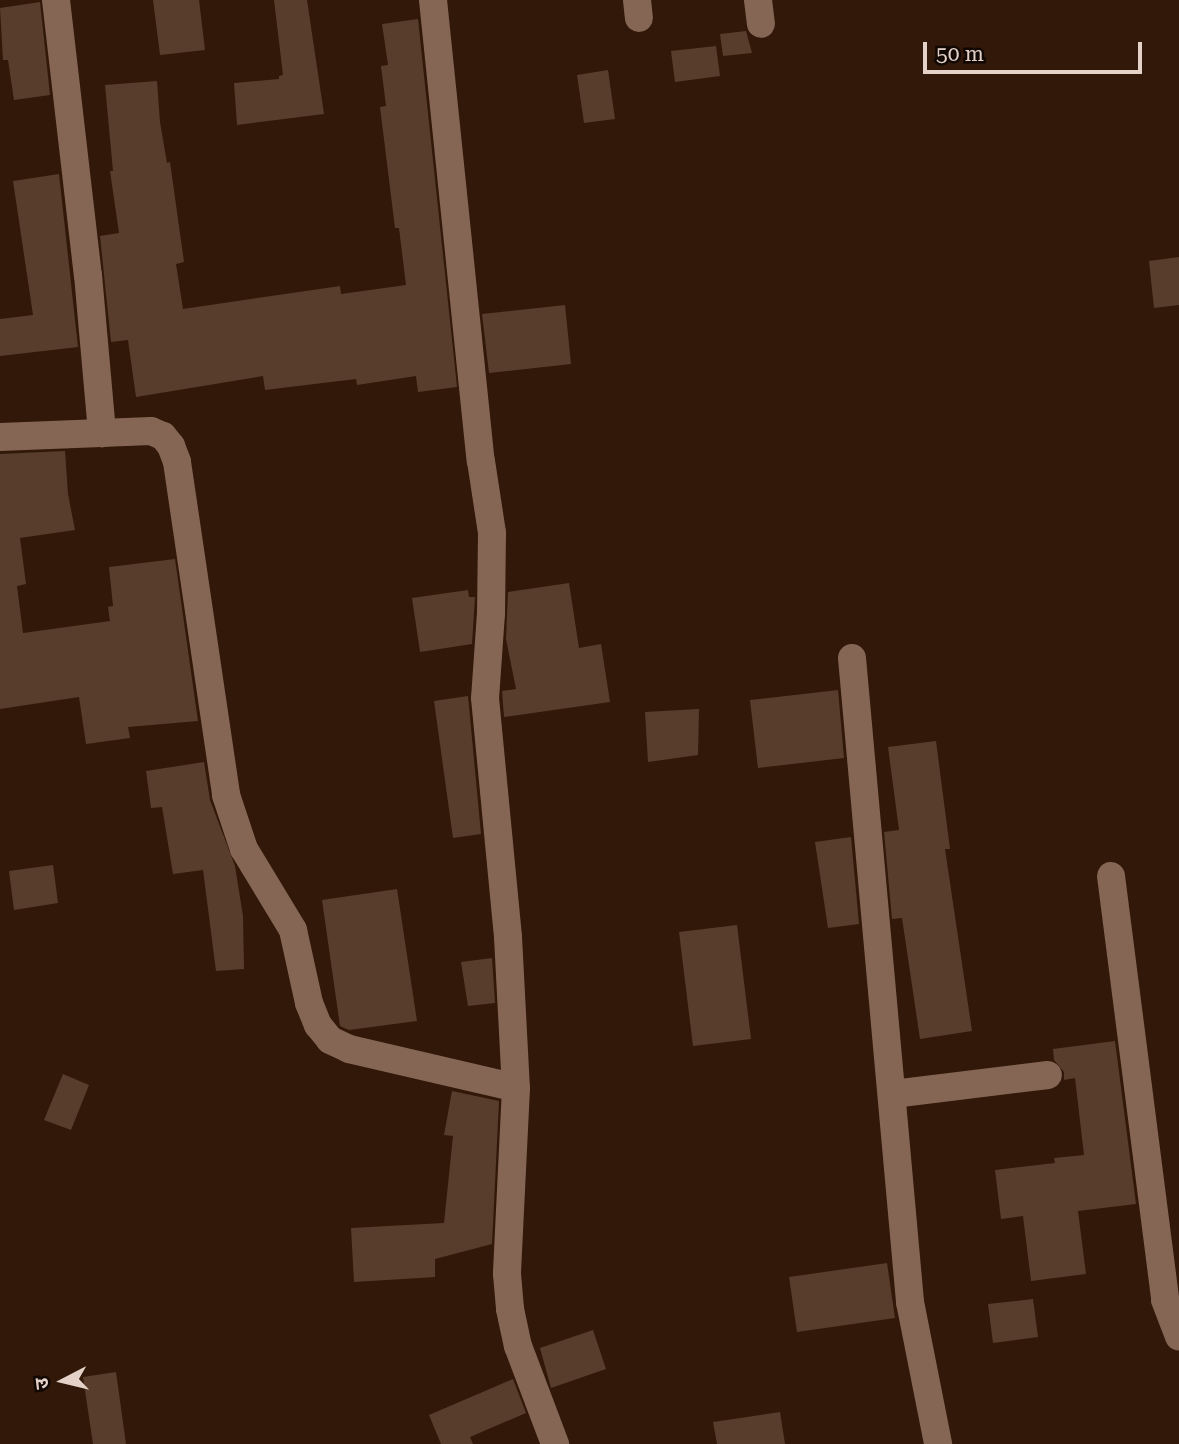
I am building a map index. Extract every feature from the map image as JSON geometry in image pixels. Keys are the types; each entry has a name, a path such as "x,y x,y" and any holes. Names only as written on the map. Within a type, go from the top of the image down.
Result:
{"street":[{"path":"56,0 88,275 102,433"},
{"path":"433,0 481,461 492,533 491,613 485,698 508,937 516,1088 507,1274 510,1309 518,1346 555,1444"},
{"path":"0,437 151,431 163,436 174,454 226,795 244,849 292,930 309,1003 318,1025 330,1040 349,1049 516,1088"},
{"path":"852,658 910,1302 938,1444"},
{"path":"1111,876 1165,1300 1179,1336"},
{"path":"893,1094 1048,1075"}],"building":[{"path":"153,0 199,0 205,50 160,55"},
{"path":"274,0 307,0 324,114 237,125 234,83 279,79 279,76 283,75"},
{"path":"40,2 50,95 14,100 8,60 3,60 0,8"},
{"path":"418,19 457,387 418,392 416,376 357,385 356,379 265,390 263,376 136,397 128,340 111,342 100,236 119,233 110,171 113,171 105,85 157,81 160,122 167,163 170,162 184,262 176,264 183,309 340,286 341,294 406,285 399,228 395,228 380,107 386,106 381,66 388,65 382,24"},
{"path":"746,31 752,53 723,56 720,34"},
{"path":"716,46 720,76 675,82 671,51"},
{"path":"608,70 615,119 584,123 577,75"},
{"path":"59,174 78,347 0,356 0,319 33,315 13,181"},
{"path":"1179,257 1179,305 1154,308 1149,261"},
{"path":"565,305 571,364 489,373 482,314"},
{"path":"65,451 68,494 75,530 20,538 26,584 17,586 23,633 110,621 108,607 113,606 109,567 175,559 198,721 128,727 130,738 86,744 79,697 0,709 0,454"},
{"path":"569,583 579,648 601,644 610,702 504,717 502,691 516,689 506,639 508,592"},
{"path":"468,590 469,597 475,597 472,644 420,652 412,598"},
{"path":"838,690 844,758 758,768 750,700"},
{"path":"468,696 481,834 453,838 434,701"},
{"path":"699,709 698,755 648,762 645,712"},
{"path":"936,741 950,849 945,849 972,1031 920,1039 902,918 892,919 884,832 899,830 888,747"},
{"path":"204,762 210,800 235,866 243,916 244,969 216,971 203,870 173,874 162,807 151,808 146,771"},
{"path":"851,837 859,924 828,928 815,842"},
{"path":"53,865 58,903 14,910 9,871"},
{"path":"397,889 417,1021 349,1030 340,1026 322,900"},
{"path":"737,925 751,1039 693,1046 679,932"},
{"path":"492,958 495,1003 468,1006 461,962"},
{"path":"1115,1041 1136,1204 1078,1211 1086,1274 1031,1281 1023,1216 1001,1219 995,1170 1055,1163 1054,1158 1084,1155 1075,1078 1064,1080 1064,1072 1054,1060 1053,1049"},
{"path":"63,1074 89,1085 71,1130 44,1120"},
{"path":"452,1091 499,1101 492,1244 435,1259 435,1277 354,1282 351,1228 444,1223 453,1136 444,1135"},
{"path":"887,1263 895,1318 797,1332 789,1277"},
{"path":"1033,1299 1038,1337 993,1343 988,1304"},
{"path":"593,1330 606,1369 551,1388 540,1348"},
{"path":"116,1372 126,1444 93,1444 83,1377"},
{"path":"513,1379 526,1413 470,1437 473,1444 441,1444 429,1415"},
{"path":"780,1412 785,1444 717,1444 713,1422"}]}
